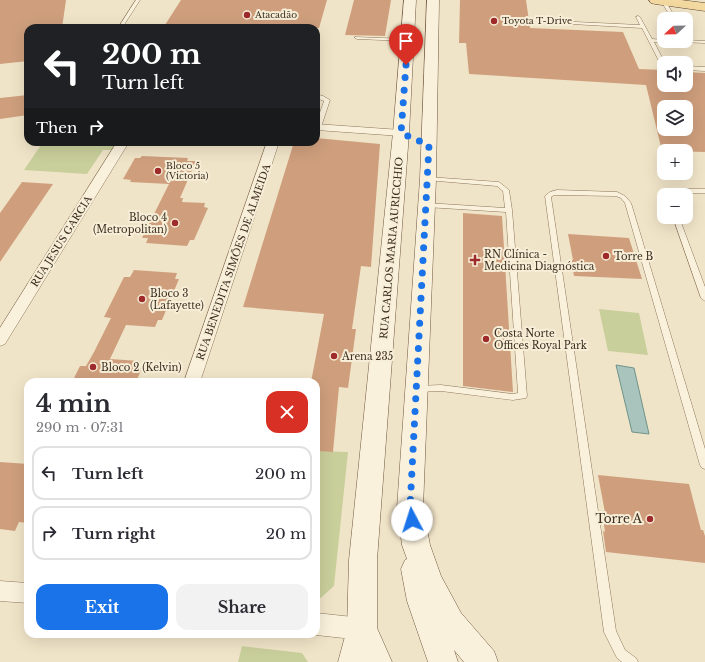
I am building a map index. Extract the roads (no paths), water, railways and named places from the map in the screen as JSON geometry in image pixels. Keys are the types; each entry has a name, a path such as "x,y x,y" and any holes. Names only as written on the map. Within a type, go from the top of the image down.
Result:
{"main road":[{"name":"RUA CARLOS MARIA AURICCHIO","path":"353,662 362,629 363,560 401,133 410,0"},
{"path":"433,0 428,179 410,508 412,552 421,600 443,662"},
{"path":"659,1 705,7"},
{"path":"401,133 429,145"},
{"path":"410,508 416,545 430,583 451,623 483,662"},
{"path":"362,629 377,662"}],"street":[{"path":"320,127 401,133"},
{"name":"RUA JESUS GARCIA","path":"0,340 121,146"},
{"name":"RUA BENEDITA SIMÕES DE ALMEIDA","path":"193,378 272,146"},
{"path":"0,591 24,593"},
{"path":"320,624 362,629"}],"lane":[{"path":"123,24 138,0"},
{"path":"659,1 668,12"},
{"path":"638,17 659,56"},
{"path":"554,22 643,27"},
{"path":"357,38 408,40"},
{"path":"650,40 657,40"},
{"path":"693,41 705,42"},
{"path":"693,68 705,68"},
{"path":"320,97 327,100 320,119"},
{"path":"417,389 441,388 513,397 523,396 509,210 506,190 499,184 428,179"},
{"path":"693,191 705,191"},
{"path":"632,662 621,654 610,632 548,196 552,193 617,194 623,197 628,203 705,465"},
{"path":"426,205 509,210"},
{"path":"679,224 705,298"}],"water":[{"path":"616,365 634,368 649,434 632,432"}],"place":[{"name":"Atacadão","path":"247,15"},
{"name":"Toyota T-Drive","path":"494,21"},
{"name":"Bloco 5 (Victoria)","path":"158,171"},
{"name":"Bloco 4 (Metropolitan)","path":"175,223"},
{"name":"Torre B","path":"606,256"},
{"name":"RN Clínica - Medicina Diagnóstica","path":"475,260"},
{"name":"Bloco 3 (Lafayette)","path":"142,299"},
{"name":"Costa Norte Offices Royal Park","path":"486,339"},
{"name":"Arena 235","path":"334,356"},
{"name":"Bloco 2 (Kelvin)","path":"93,367"},
{"name":"Torre A","path":"650,519"}]}
